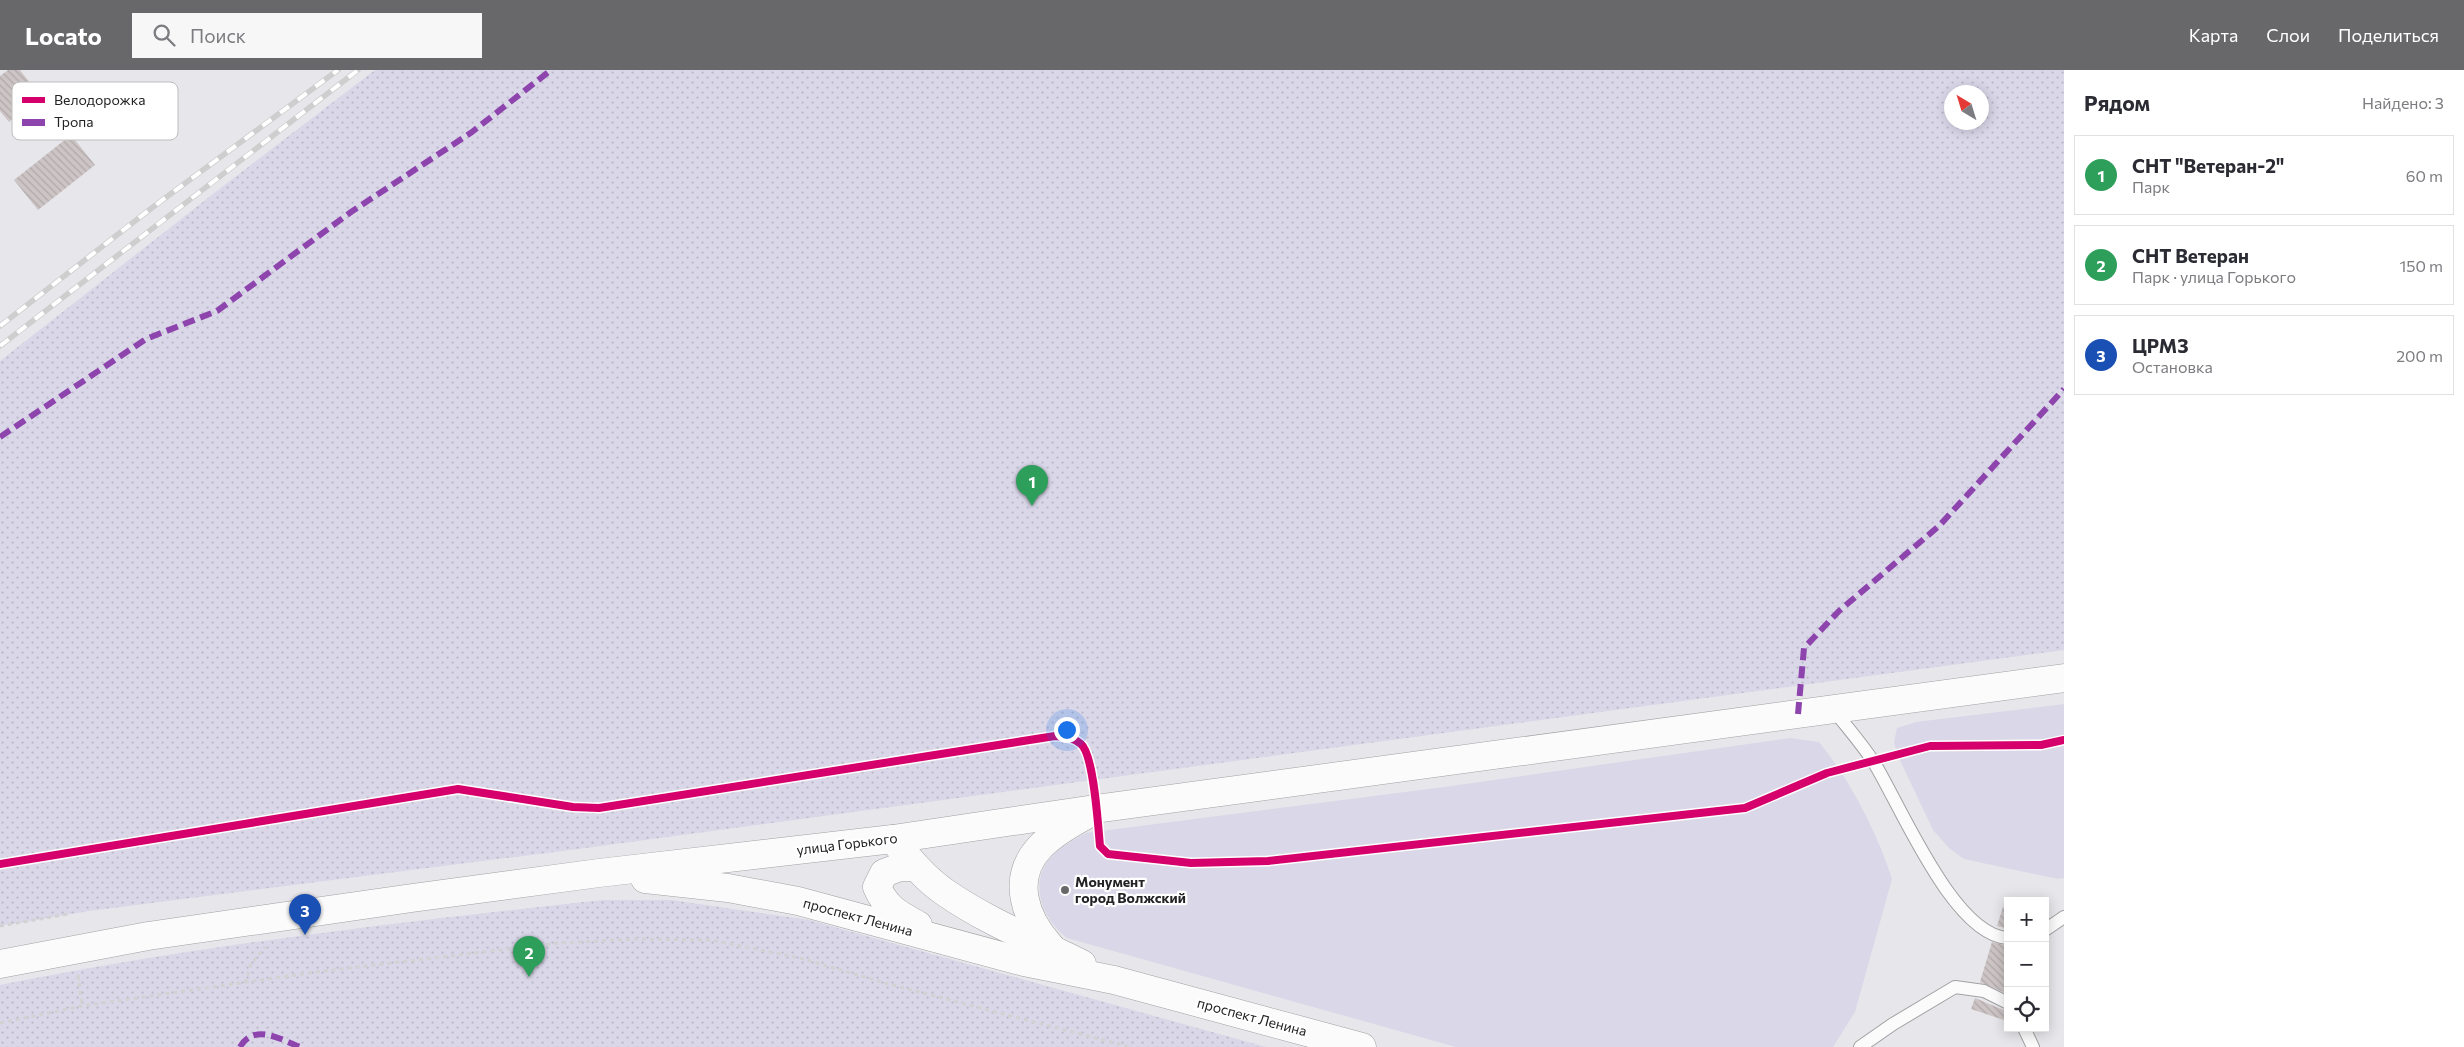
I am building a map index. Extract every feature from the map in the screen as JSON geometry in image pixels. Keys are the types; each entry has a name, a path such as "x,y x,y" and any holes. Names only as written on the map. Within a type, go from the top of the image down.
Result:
{"main road":[{"name":"улица Горького","path":"599,873 892,839 1095,809 2064,678"},
{"path":"1053,949 1033,926 1024,903 1024,884 1029,866 1040,847 1059,831 1095,809"},
{"name":"проспект Ленина","path":"892,839 915,867 953,897 984,916 1114,980"},
{"path":"915,867 900,867 884,873 877,887 883,901 897,913 943,939"},
{"path":"0,964 39,955 148,936 599,873"},
{"name":"проспект Ленина","path":"599,873 728,888 798,901 1024,962 1114,980 1362,1047"},
{"path":"0,958 39,955"}],"lane":[{"path":"1833,709 1873,760 1922,854 1937,876 1974,922 2004,938"},
{"path":"2049,927 2064,917"},
{"path":"1860,1047 1893,1024 1955,987 1984,991 2004,1001"},
{"path":"2026,1032 2033,1047"}],"path":[{"path":"0,926 69,914"},
{"path":"0,1023 82,1006 245,984 316,972 558,942 638,939 711,940 800,958 885,983 1130,1047"},
{"path":"245,984 251,964 266,946 273,944"},
{"path":"80,986 77,970 82,1006"}],"shaded area":[{"path":"375,70 2064,70 2064,650 578,849 89,911 0,926 0,361"},
{"path":"2064,704 2064,878 2058,879 1964,859 1949,848 1933,830 1897,754 1894,742 1897,728 1916,722"},
{"path":"1790,738 1819,742 1830,757 1862,807 1879,843 1892,879 1855,1012 1833,1047 1456,1047 1067,938 1051,921 1041,899 1039,888 1045,865 1060,849 1086,833 1444,787"},
{"path":"602,900 671,900 809,920 1266,1047 0,1047 0,985 225,946 376,926"}],"building":[{"path":"8,70 20,70 29,82 12,82 12,120 9,122 0,111 0,76"},
{"path":"65,140 75,140 95,165 38,210 14,180"},
{"path":"2003,907 2004,907 2004,928 1997,926"},
{"path":"1992,942 2004,945 2004,992 1980,982"},
{"path":"1975,998 2004,1010 2004,1020 1971,1009"}],"railway":[{"path":"0,326 153,207 338,70"},
{"path":"0,346 358,70"}],"marked path":[{"path":"0,437 146,339 217,311 351,212 472,132 551,70"},
{"path":"1798,714 1804,648 1839,611 1939,526 2064,389"},
{"path":"240,1047 252,1036 260,1034 276,1037 300,1047"}],"cycle path":[{"path":"0,864 458,789 573,807 599,808 1055,736 1075,740 1081,744 1085,751 1095,792 1100,846 1108,854 1191,863 1268,861 1745,808 1827,773 1930,746 2041,745 2064,740"}],"place":[{"name":"СНТ \"Ветеран-2\"","path":"1032,506"},
{"name":"Монумент город Волжский","path":"1065,890"},
{"name":"ЦРМЗ","path":"305,935"},
{"name":"СНТ Ветеран","path":"529,977"}]}
